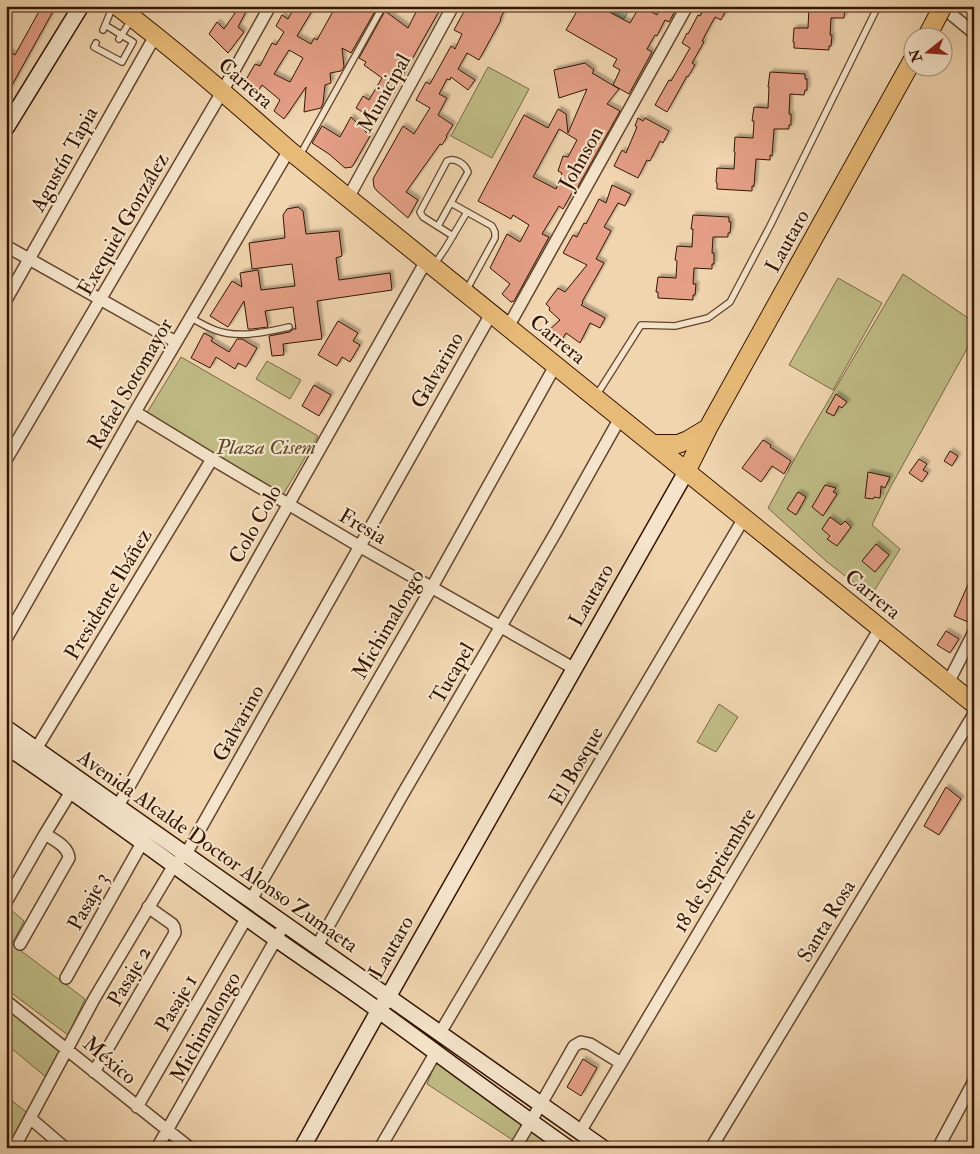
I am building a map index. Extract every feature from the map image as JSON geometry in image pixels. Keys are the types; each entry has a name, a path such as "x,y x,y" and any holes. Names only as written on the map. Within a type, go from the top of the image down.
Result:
{"main road":[{"name":"Carrera","path":"118,6 294,154 974,704"},
{"path":"931,28 942,6"},
{"name":"Lautaro","path":"686,472 708,428 903,78"},
{"path":"653,444 678,444 708,428"}],"street":[{"path":"6,128 81,6"},
{"name":"Exequiel González","path":"6,460 222,92 270,6"},
{"name":"Municipal","path":"348,198 453,6"},
{"name":"Johnson","path":"508,328 687,6"},
{"path":"942,6 974,33"},
{"name":"Agustín Tapia","path":"6,300 155,36"},
{"name":"Rafael Sotomayor","path":"6,638 190,317 294,154"},
{"path":"6,246 176,342"},
{"name":"Colo Colo","path":"118,806 288,504 429,264"},
{"name":"Galvarino","path":"14,1148 94,999 174,865 186,854 491,314"},
{"name":"Michimalongo","path":"251,900 432,587 556,366"},
{"name":"Fresia","path":"134,412 359,546 575,669"},
{"name":"Tucapel","path":"317,946 620,418"},
{"name":"Presidente Ibáñez","path":"36,749 212,459"},
{"name":"Lautaro","path":"302,1148 686,472"},
{"name":"El Bosque","path":"440,1033 744,518"},
{"name":"18 de Septiembre","path":"580,1132 880,628"},
{"path":"948,684 974,632"},
{"name":"Santa Rosa","path":"711,1148 974,714"},
{"name":"Avenida Alcalde Doctor Alonso Zumaeta","path":"6,728 36,749 142,843 379,1010 568,1148"},
{"name":"Avenida Alcalde Doctor Alonso Zumaeta","path":"6,746 75,785 118,806 603,1148"},
{"path":"6,902 75,785"},
{"path":"20,944 69,858 69,854 62,845 45,834"},
{"name":"Pasaje 3","path":"66,978 142,843"},
{"name":"Pasaje 2","path":"94,1072 176,930 172,924 148,907"},
{"name":"Pasaje 1","path":"137,1107 247,917"},
{"name":"Michimalongo","path":"157,1148 285,924"},
{"name":"México","path":"6,1001 190,1148"},
{"path":"515,1148 574,1046 581,1042 590,1044 620,1063"},
{"path":"380,1148 436,1052"},
{"path":"938,1148 974,1081"},
{"path":"30,1118 65,1148"}],"lane":[{"path":"96,43 94,47 122,62 133,42 104,28 113,6"},
{"path":"294,154 383,6"},
{"path":"595,398 641,325 675,326 708,318 730,302 770,226 878,6"},
{"path":"120,37 128,25 136,20"},
{"path":"438,226 468,172 465,166 453,159 447,161 420,212 423,218 454,236"},
{"path":"451,204 492,226 495,232 495,238 465,293"},
{"path":"429,264 446,249 467,212"},
{"path":"190,317 215,330 230,333 253,333 289,327"}],"green space":[{"path":"488,67 529,89 492,158 451,136"},
{"path":"903,274 974,322 974,336 890,488 872,525 900,549 871,596 826,561 768,508 801,447"},
{"path":"838,278 882,303 833,390 789,365"},
{"name":"Plaza Cisem","path":"181,357 318,436 281,498 145,416"},
{"path":"267,361 301,380 290,399 256,379"},
{"path":"719,704 738,717 716,752 697,742"},
{"path":"10,909 24,921 12,944 85,999 68,1035 6,989 6,916"},
{"path":"6,999 64,1044 46,1077 6,1044"},
{"path":"436,1062 554,1147 521,1148 522,1146 427,1084"},
{"path":"6,1096 31,1116 13,1148 6,1148"}],"shaded area":[{"path":"610,6 631,6 624,19 608,10"}],"building":[{"path":"42,6 56,6 6,96 6,50 15,55"},
{"path":"222,6 249,6 238,27 244,32 228,53 209,34 217,22 224,29 235,13"},
{"path":"295,6 315,6 297,36 311,44 314,38 317,40 336,6 378,6 351,53 342,48 344,67 341,71 330,73 331,83 325,85 321,108 304,112 306,87 284,119 274,111 280,100 262,85 258,91 244,83 255,64 260,66 272,43 276,45 284,32 276,26 282,15 288,19","holes":["289,50 303,58 290,82 274,74"]},
{"path":"419,6 442,6 377,121 356,108 363,96 369,100 382,78 364,65 366,62 359,58 385,11 408,28"},
{"path":"467,6 507,6 479,60 467,53 458,69 475,80 468,90 451,77 450,80 447,79 439,94 447,98 438,115 453,125 442,145 440,144 406,192 418,200 408,218 377,191 374,187 373,179 403,126 414,134 430,108 416,100 426,82 430,84 451,46 455,49 462,34 454,30"},
{"path":"580,6 598,6 630,23 640,6 657,15 661,6 671,6 676,9 669,22 665,20 657,36 655,35 647,49 652,52 629,94 613,85 620,70 613,66 617,59 566,30"},
{"path":"706,6 728,6 721,20 715,17 692,63 695,65 667,112 655,105 690,48 682,43 698,15 700,16"},
{"path":"809,6 845,6 844,18 831,18 830,35 832,35 829,50 794,48 794,28 808,28"},
{"path":"585,63 594,70 592,73 619,89 607,104 620,111 575,192 573,191 563,209 559,206 542,234 549,237 514,301 511,302 502,294 510,284 490,268 507,234 520,242 529,225 513,215 511,219 478,201 524,115 548,128 558,109 566,114 568,133 587,89 559,98 554,70","holes":["559,129 577,140 568,157 563,156 558,171 562,173 556,189 533,177"]},
{"path":"770,72 805,74 807,90 805,90 804,95 790,94 789,114 791,114 791,125 789,125 789,129 774,129 770,160 756,159 752,191 717,189 717,168 734,169 735,137 753,138 754,121 752,121 754,107 768,108"},
{"path":"351,117 370,136 352,167 345,168 312,143 322,126 340,137"},
{"path":"638,118 643,121 645,118 669,131 663,143 660,141 650,161 647,160 638,178 614,166 622,150 626,153 637,127 635,126"},
{"path":"612,185 631,194 625,206 618,203 604,227 611,231 596,259 604,263 581,305 605,318 600,328 590,323 580,343 566,333 560,343 547,332 560,320 549,310 550,308 546,304 558,288 565,292 587,265 563,253 573,235 577,237 584,223 586,224 599,199 606,203"},
{"path":"298,207 303,211 306,234 339,231 342,256 336,258 339,280 390,273 392,290 317,301 322,339 283,344 284,355 272,356 269,336 296,329 293,307 265,311 268,327 252,329 248,329 244,301 228,327 210,316 232,281 242,287 240,273 258,270 261,290 295,286 292,264 252,269 249,243 285,238 283,215 287,209"},
{"path":"693,215 729,217 729,222 731,222 730,233 728,233 728,237 713,237 712,253 714,253 714,264 712,264 712,269 694,268 693,284 696,284 693,300 658,298 658,292 656,292 658,277 676,278 677,261 675,260 677,246 692,247 693,229 691,229"},
{"path":"338,321 358,333 353,341 360,345 350,362 342,357 337,366 318,355"},
{"path":"204,333 213,338 211,341 229,352 237,339 242,339 257,348 246,367 238,363 235,369 216,357 210,368 191,358"},
{"path":"314,385 331,395 319,416 302,406"},
{"path":"836,394 847,402 842,408 839,406 834,416 826,412"},
{"path":"763,440 791,461 784,474 772,466 761,482 742,468"},
{"path":"950,451 958,456 952,466 944,461"},
{"path":"919,459 927,464 923,470 928,473 922,482 909,473"},
{"path":"868,472 890,477 885,488 881,486 880,498 865,498"},
{"path":"825,485 836,488 833,492 837,494 823,516 812,507"},
{"path":"798,492 806,497 796,515 787,509"},
{"path":"830,517 841,525 845,521 851,527 837,546 827,539 830,536 822,529"},
{"path":"876,544 889,555 875,572 862,561"},
{"path":"974,571 974,606 968,622 954,616"},
{"path":"946,631 959,639 950,653 937,645"},
{"path":"946,787 961,799 939,835 924,826"},
{"path":"583,1059 597,1068 581,1096 567,1087"}]}
